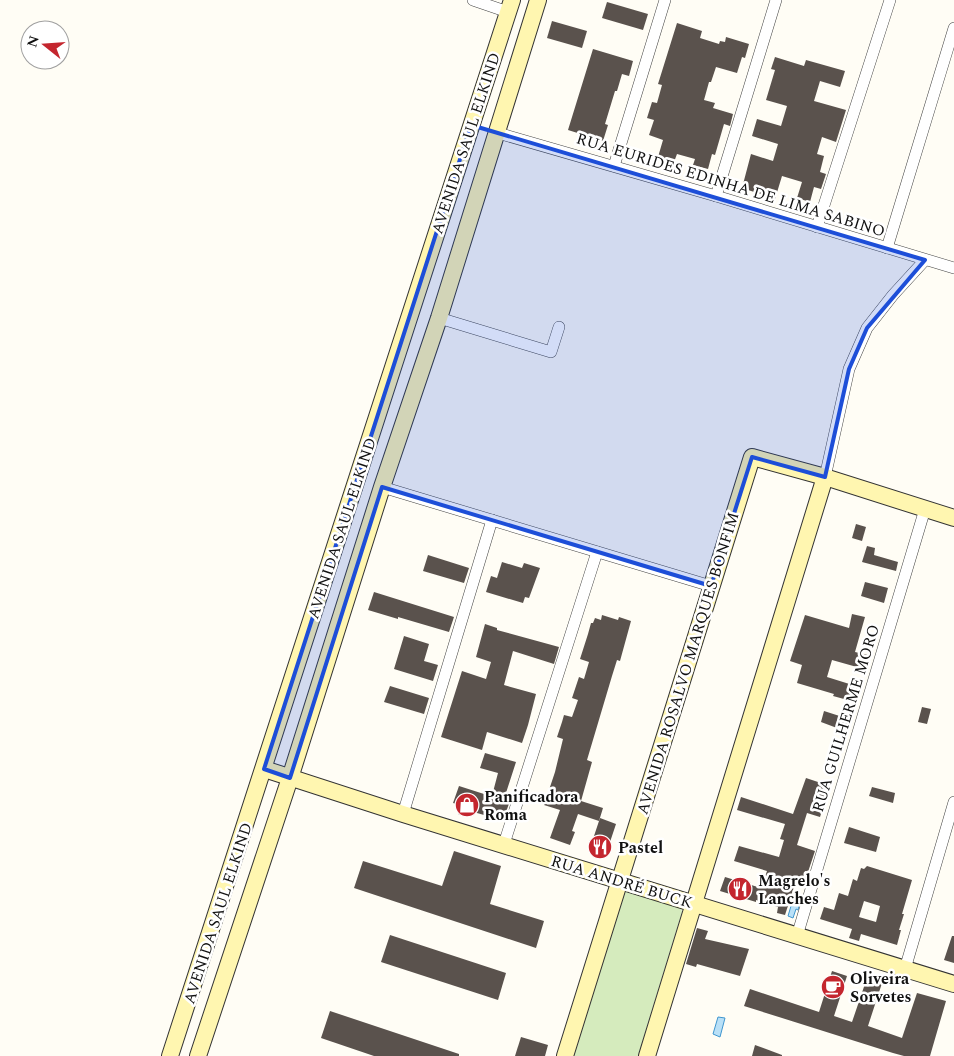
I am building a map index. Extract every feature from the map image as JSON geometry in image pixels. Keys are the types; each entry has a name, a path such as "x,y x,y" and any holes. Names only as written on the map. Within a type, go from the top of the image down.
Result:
{"main road":[{"name":"AVENIDA SAUL ELKIND","path":"198,1056 439,318 538,0"},
{"name":"AVENIDA SAUL ELKIND","path":"170,1056 510,6"},
{"path":"471,125 498,133"},
{"name":"AVENIDA ROSALVO MARQUES BONFIM","path":"565,1056 752,457 825,477"},
{"path":"647,1056 692,904 825,477 954,518"},
{"name":"RUA ANDRÉ BUCK","path":"264,769 403,814 954,984"}],"street":[{"path":"473,0 510,6"},
{"path":"614,166 664,0"},
{"path":"716,196 776,0"},
{"path":"817,227 890,0"},
{"path":"887,248 954,28"},
{"name":"RUA EURIDES EDINHA DE LIMA SABINO","path":"498,133 954,268"},
{"path":"825,477 849,369 867,328 893,295 925,260"},
{"path":"439,318 551,352 559,327"},
{"path":"382,488 712,586"},
{"name":"RUA GUILHERME MORO","path":"797,936 925,509"},
{"path":"403,814 492,520"},
{"path":"504,844 597,552"},
{"path":"905,969 954,802"}],"highlighted area":[{"path":"471,125 925,260 867,328 849,369 825,477 752,457 711,586 382,487 290,778 264,769"}],"green space":[{"path":"624,890 681,907 682,912 638,1056 573,1056"}],"water":[{"path":"794,896 801,898 798,910 796,909 793,918 788,916"},
{"path":"718,1017 725,1018 720,1037 713,1034"}],"building":[{"path":"607,2 648,14 643,30 602,18"},
{"path":"552,21 587,31 582,48 547,38"},
{"path":"677,23 702,31 700,38 719,44 720,41 725,42 726,37 749,44 745,58 742,57 737,73 716,67 711,82 709,82 704,100 715,103 713,108 733,114 730,126 724,124 715,155 712,154 708,169 693,165 695,159 677,154 674,162 658,157 663,140 649,135 654,120 647,118 652,102 657,103 662,85 658,84"},
{"path":"593,49 633,61 629,76 622,74 617,91 615,91 605,124 608,125 603,141 568,130"},
{"path":"775,57 804,66 806,60 845,71 840,87 820,81 814,101 846,110 836,142 822,137 817,154 824,156 820,172 826,174 821,189 814,187 810,202 797,198 802,182 782,176 775,199 742,188 751,154 773,161 778,144 752,136 757,119 781,126 787,106 766,100 775,70 771,69"},
{"path":"856,524 866,527 862,541 852,538"},
{"path":"867,546 875,548 874,555 898,562 896,571 862,562"},
{"path":"428,555 469,568 464,583 423,571"},
{"path":"502,562 522,568 524,563 540,568 529,598 525,597 523,603 486,592 491,576 497,578"},
{"path":"865,582 888,588 884,603 861,596"},
{"path":"374,592 454,617 449,632 368,610"},
{"path":"852,614 865,617 855,652 868,655 864,669 832,660 827,677 859,687 855,702 797,683 802,665 790,661 805,615 849,628"},
{"path":"602,615 618,620 619,617 631,621 620,661 617,660 587,760 592,762 581,801 603,808 599,821 578,814 572,831 575,832 570,845 550,838 560,810 544,805 563,739 557,737 564,715 572,717 578,700 572,698 579,677 584,679 589,662 580,659 591,623 593,623 595,618 601,620"},
{"path":"485,624 497,628 497,630 559,647 554,664 513,651 504,685 536,694 528,725 522,743 487,732 482,750 441,737 462,671 486,679 491,662 476,657"},
{"path":"404,636 429,644 424,661 438,665 433,681 394,669"},
{"path":"390,686 429,698 424,714 384,702"},
{"path":"922,707 931,709 927,724 918,722"},
{"path":"824,711 852,720 847,733 821,722"},
{"path":"485,753 516,762 505,796 511,798 505,815 500,814 498,819 470,811 468,817 458,814 461,805 453,803 459,786 484,794 485,790 493,792 498,773 480,768"},
{"path":"806,778 830,786 820,817 807,813 797,845 815,851 808,872 805,871 802,881 800,880 797,888 794,887 785,915 777,913 778,907 720,891 725,877 761,888 767,871 734,861 739,846 779,857 784,840 780,839 785,824 737,810 741,797 793,814"},
{"path":"872,787 895,793 893,803 869,796"},
{"path":"600,818 616,824 606,854 590,848"},
{"path":"849,827 880,837 876,852 844,843"},
{"path":"454,851 501,866 490,904 544,921 536,948 354,888 363,861 442,886"},
{"path":"867,866 912,880 902,914 904,914 897,945 861,934 859,941 849,938 852,929 820,919 824,907 834,910 839,893 848,896 853,879 857,881 861,868 864,869","holes":["864,901 880,906 876,922 859,917"]},
{"path":"697,928 708,931 705,939 749,949 740,976 697,964 696,967 686,964"},
{"path":"390,935 506,973 498,1000 381,962"},
{"path":"952,936 954,936 954,963 944,960"},
{"path":"832,971 847,976 834,1016 852,1022 868,975 883,980 868,1026 902,1038 917,993 946,1001 930,1056 904,1056 744,1006 750,989 819,1012"},
{"path":"330,1011 459,1054 459,1056 374,1056 321,1038"},
{"path":"521,1037 548,1045 545,1056 515,1056"},
{"path":"755,1045 782,1055 782,1056 752,1056"}],"place":[{"name":"Panificadora Roma","path":"467,805"},
{"name":"Pastel","path":"600,847"},
{"name":"Magrelo's Lanches","path":"740,889"},
{"name":"Oliveira Sorvetes","path":"833,987"}]}
